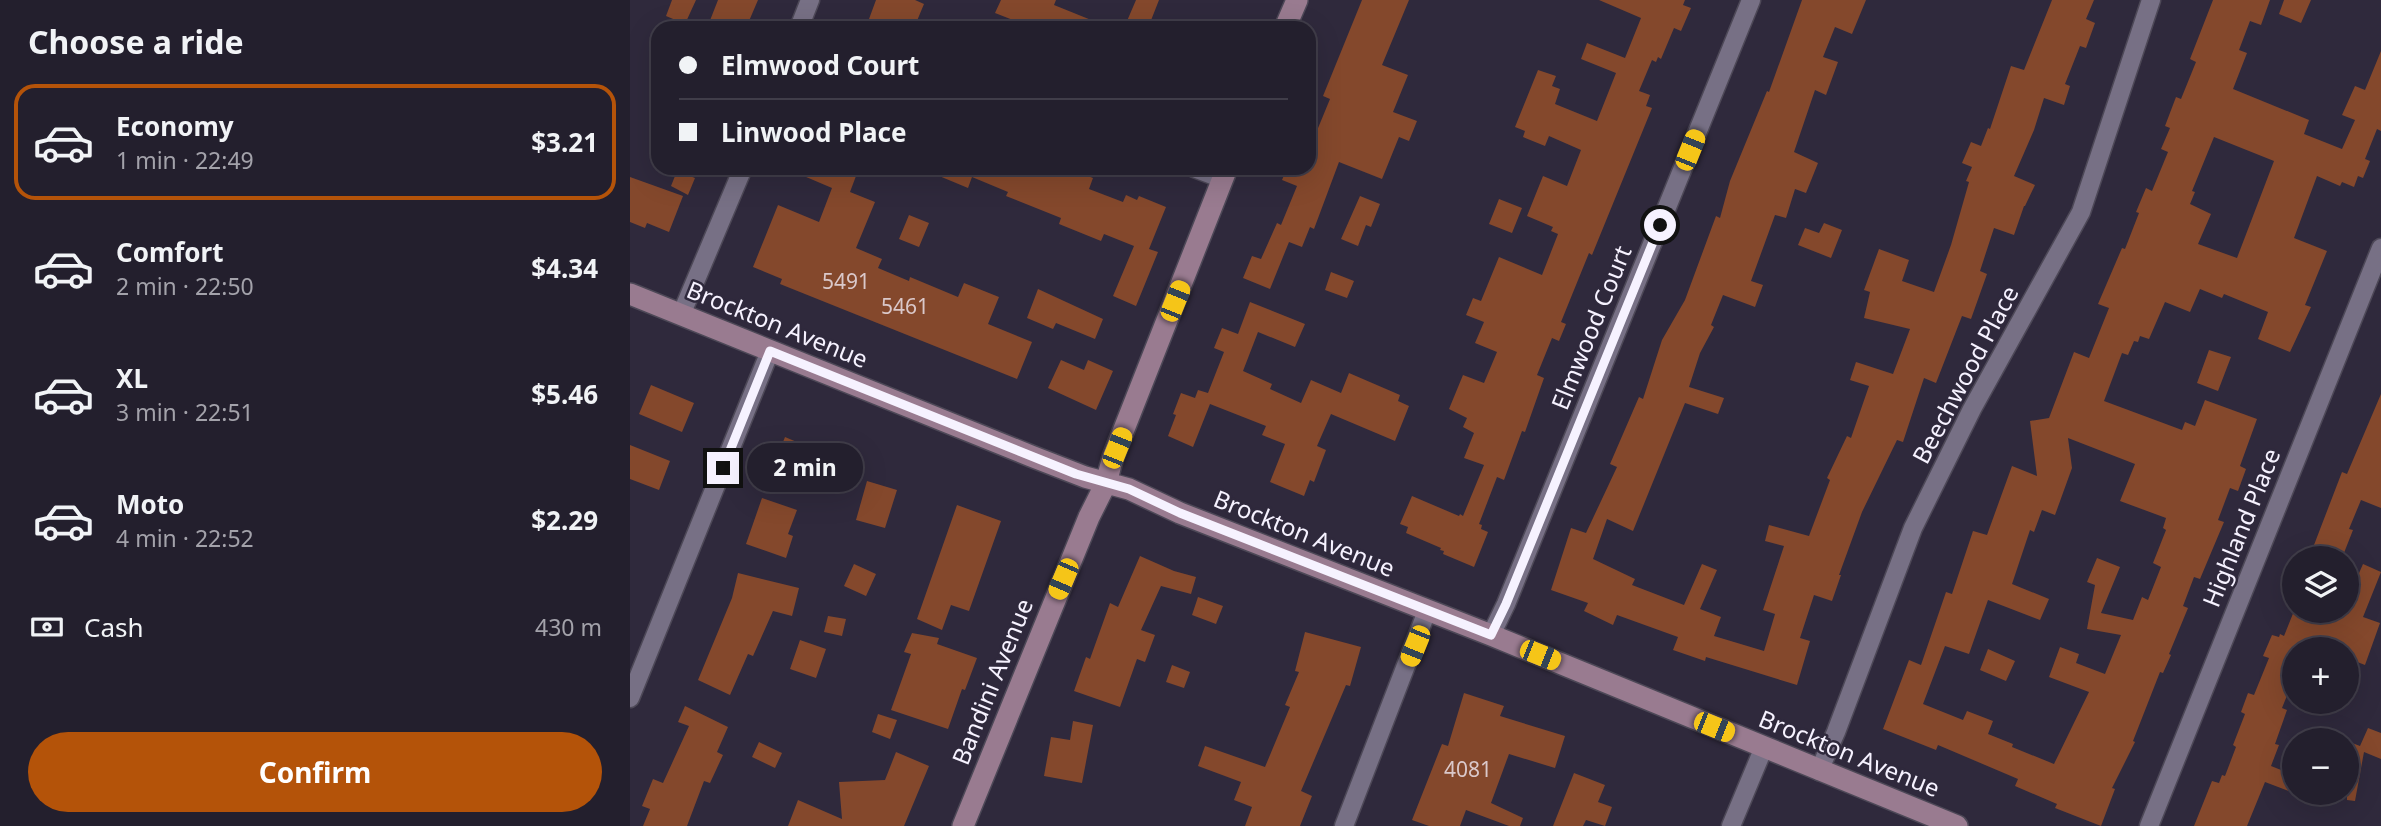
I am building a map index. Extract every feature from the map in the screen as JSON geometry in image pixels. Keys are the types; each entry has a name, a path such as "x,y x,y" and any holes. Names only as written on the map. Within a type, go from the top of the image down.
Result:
{"main road":[{"path":"1288,21 1297,0"},
{"name":"Bandini Avenue","path":"963,826 1089,517 1106,483 1113,457 1225,175"},
{"name":"Brockton Avenue","path":"630,294 1076,474 1129,489 1180,513 1491,635 1957,826"}],"street":[{"path":"802,21 810,0"},
{"name":"Elmwood Court","path":"1491,635 1506,604 1751,0"},
{"name":"Beechwood Place","path":"1819,771 1913,528 1972,409 2081,212 2151,0"},
{"path":"681,315 740,175"},
{"name":"Highland Place","path":"2149,826 2381,248"},
{"path":"630,698 770,351"},
{"path":"1344,826 1427,611"},
{"path":"1731,826 1764,747"}],"building":[{"path":"672,0 696,0 686,21 666,16"},
{"path":"718,0 758,0 749,21 710,21"},
{"path":"876,0 915,0 924,4 917,21 869,19"},
{"path":"1001,0 1056,0 1054,5 1094,21 1015,21 995,13"},
{"path":"1136,0 1159,0 1151,21 1127,21"},
{"path":"1362,0 1409,0 1382,65 1408,75 1393,112 1417,121 1409,141 1399,137 1382,179 1339,162 1314,229 1310,227 1302,247 1289,242 1270,289 1243,278 1252,256 1261,259 1277,223 1281,225 1297,186 1282,180 1284,175 1316,175 1316,133 1330,99 1323,96"},
{"path":"1599,0 1685,0 1683,5 1691,8 1681,31 1674,28 1661,59 1658,57 1656,62 1652,60 1639,91 1650,95 1646,106 1652,108 1592,255 1589,253 1561,322 1566,324 1559,341 1552,338 1537,375 1544,378 1525,432 1522,431 1504,480 1497,477 1479,524 1482,525 1481,529 1488,532 1474,567 1443,554 1441,548 1406,533 1408,527 1400,524 1412,496 1463,516 1484,465 1464,458 1474,433 1463,427 1467,418 1449,409 1463,375 1484,383 1497,352 1475,343 1484,322 1466,315 1473,298 1481,301 1499,257 1542,275 1558,234 1551,231 1553,227 1527,216 1543,176 1567,186 1581,150 1549,136 1545,146 1523,137 1525,131 1515,127 1538,70 1556,76 1552,86 1560,89 1555,104 1597,121 1616,73 1581,59 1587,43 1625,58 1641,18"},
{"path":"1802,0 1866,0 1852,34 1835,27 1823,57 1838,62 1826,95 1815,90 1794,152 1818,163 1806,193 1795,189 1786,218 1775,215 1751,281 1763,285 1755,307 1723,295 1711,325 1714,327 1700,353 1689,387 1724,398 1718,414 1685,403 1633,531 1607,519 1593,559 1635,579 1632,585 1684,605 1702,564 1717,570 1700,609 1721,617 1714,636 1764,651 1775,614 1763,610 1784,546 1765,541 1769,525 1809,536 1830,480 1827,478 1847,436 1851,438 1869,386 1850,380 1856,362 1893,374 1910,329 1864,318 1870,292 1864,290 1879,249 1909,260 1902,281 1934,292 1969,182 1966,181 1972,167 1962,163 1971,142 1981,146 1988,128 1990,129 2011,66 2024,70 2052,0 2094,0 2086,19 2095,23 2086,48 2080,46 2065,84 2070,86 2064,105 2044,98 2034,130 2014,176 2035,185 2014,235 1994,228 1980,271 1987,274 1971,319 1962,316 1936,383 1924,378 1903,442 1897,440 1862,512 1832,601 1814,595 1800,638 1810,641 1797,685 1706,657 1705,661 1673,650 1678,637 1617,615 1613,625 1584,611 1588,603 1551,590 1571,528 1586,533 1617,467 1610,464 1639,397 1643,399 1662,340 1685,300 1716,216 1720,218 1730,181 1767,91 1769,92"},
{"path":"2213,0 2270,0 2261,25 2250,21 2239,50 2247,53 2233,89 2309,120 2304,134 2342,149 2355,120 2342,115 2355,86 2365,90 2381,51 2381,131 2377,129 2365,159 2370,161 2363,178 2358,176 2354,187 2342,182 2340,186 2317,176 2294,238 2327,251 2305,305 2311,307 2290,352 2258,339 2268,312 2224,294 2222,298 2200,289 2190,312 2165,302 2149,339 2140,336 2138,342 2134,341 2128,355 2122,353 2104,401 2182,430 2185,422 2195,426 2205,400 2257,419 2240,466 2246,469 2238,491 2230,488 2218,520 2224,522 2200,579 2194,577 2183,606 2188,608 2169,654 2171,655 2163,673 2160,672 2133,741 2135,742 2112,788 2115,789 2101,826 2055,808 2057,804 2015,786 2018,779 1938,745 1936,750 1883,729 1909,660 1921,665 1946,592 1952,594 1973,531 1987,535 2012,466 2037,476 2030,421 2049,418 2074,352 2089,358 2109,308 2098,304 2122,248 2125,249 2146,188 2152,191 2168,152 2161,149 2170,128 2165,126 2176,97 2181,99 2196,62 2190,59","holes":["2214,137 2274,161 2237,258 2198,244 2211,214 2190,204 2195,192 2192,191","2068,438 2135,464 2120,501 2166,518 2163,528 2166,530 2153,563 2161,567 2148,600 2142,597 2133,620 2101,613 2120,567 2097,558 2087,582 2095,585 2087,629 2121,635 2105,674 2076,663 2079,654 2060,647 2049,677 2089,692 2054,764 1988,734 1993,721 1967,711 1963,720 1923,704 1945,646 1969,654 1988,600 2040,620 2049,599 2012,584 2030,530 2034,532 2042,510 2055,515 2072,468"]},
{"path":"2284,0 2311,0 2301,23 2279,14"},
{"path":"675,175 695,178 688,195 671,186"},
{"path":"801,175 856,175 850,192 875,202 856,248 882,259 878,268 909,281 910,277 958,297 964,283 999,297 988,324 1032,342 1017,379 780,284 782,279 753,267 778,205 819,222 832,188"},
{"path":"937,175 1085,175 1093,178 1089,189 1123,202 1126,195 1137,200 1139,196 1166,207 1149,249 1158,252 1136,306 1113,296 1134,246 1104,234 1101,241 1059,224 1061,218 1006,196 1008,192 972,177 968,188"},
{"path":"630,177 683,196 669,232 647,223 645,228 630,222"},
{"path":"1360,196 1380,204 1371,227 1366,225 1358,246 1341,239"},
{"path":"1499,199 1522,208 1512,233 1489,224"},
{"path":"909,215 929,223 919,247 899,239"},
{"path":"1824,223 1842,230 1831,258 1798,245 1805,228 1819,233"},
{"path":"1331,272 1354,281 1347,298 1325,290"},
{"path":"1038,289 1103,319 1095,339 1056,323 1053,329 1027,318"},
{"path":"1250,302 1305,324 1295,347 1258,332 1243,371 1272,384 1270,389 1301,403 1311,380 1341,393 1349,373 1400,395 1398,401 1409,406 1395,441 1331,414 1317,446 1326,450 1314,482 1310,480 1304,496 1270,482 1285,444 1262,435 1266,426 1210,404 1193,447 1168,436 1181,393 1195,398 1198,390 1208,393 1224,352 1214,348 1222,328 1238,334"},
{"path":"2209,350 2231,357 2218,391 2197,383"},
{"path":"1061,360 1084,370 1088,360 1113,371 1096,410 1048,388"},
{"path":"651,385 694,403 682,432 639,414"},
{"path":"2381,394 2381,508 2361,500 2349,529 2353,530 2347,546 2314,546 2342,472 2347,474"},
{"path":"785,437 825,454 814,481 774,465"},
{"path":"630,445 670,461 659,490 630,479"},
{"path":"867,481 897,490 885,528 856,520"},
{"path":"762,498 797,510 788,534 793,536 786,558 746,544"},
{"path":"957,505 1001,521 969,611 951,605 942,630 917,619"},
{"path":"1140,556 1174,571 1196,577 1191,594 1161,586 1141,630 1155,635 1145,662 1137,659 1120,707 1074,691 1086,657 1090,659 1110,603 1118,607"},
{"path":"854,564 876,574 866,596 844,586"},
{"path":"2363,564 2381,572 2363,617 2380,623 2365,665 2359,663 2359,637 2282,637 2282,714 2286,714 2271,766 2282,770 2282,788 2265,782 2247,826 2194,826 2212,781 2219,783 2222,775 2225,776 2245,714 2241,712 2248,693 2254,695 2269,658 2263,656 2272,635 2284,636 2289,623 2359,623 2359,573"},
{"path":"738,573 799,588 792,616 773,611 753,656 748,654 730,695 698,680 732,598"},
{"path":"1198,597 1223,606 1216,624 1192,615"},
{"path":"828,616 846,619 842,636 824,632"},
{"path":"1305,632 1361,647 1350,686 1346,685 1301,791 1312,796 1300,826 1245,826 1252,807 1234,800 1241,782 1198,766 1205,746 1265,767 1290,707 1285,705 1299,672 1295,671"},
{"path":"912,633 939,638 937,644 977,658 965,690 962,689 948,729 891,710 911,654 904,652"},
{"path":"800,640 826,649 816,678 790,669"},
{"path":"1988,649 2015,661 2006,681 1980,670"},
{"path":"1172,665 1190,672 1184,688 1166,682"},
{"path":"1464,693 1504,706 1500,716 1565,736 1555,768 1509,754 1491,803 1523,818 1520,826 1509,826 1466,810 1460,826 1429,826 1412,820 1442,744 1448,746"},
{"path":"685,706 728,727 717,752 723,755 710,783 704,781 687,826 643,826 650,809 642,806 653,779 663,783 689,726 678,722"},
{"path":"878,714 897,720 890,739 872,732"},
{"path":"1073,721 1093,725 1082,783 1044,776 1051,737 1070,740"},
{"path":"2368,728 2381,733 2381,759 2364,752 2359,779 2359,746"},
{"path":"759,742 782,753 775,768 752,757"},
{"path":"896,752 929,766 904,826 788,826 798,800 842,819 839,782 885,780"},
{"path":"1574,773 1605,785 1598,802 1612,807 1605,826 1586,820 1583,826 1553,826"}],"route":[{"path":"723,468 770,351 1076,474 1129,489 1180,513 1491,635 1660,225"}]}
